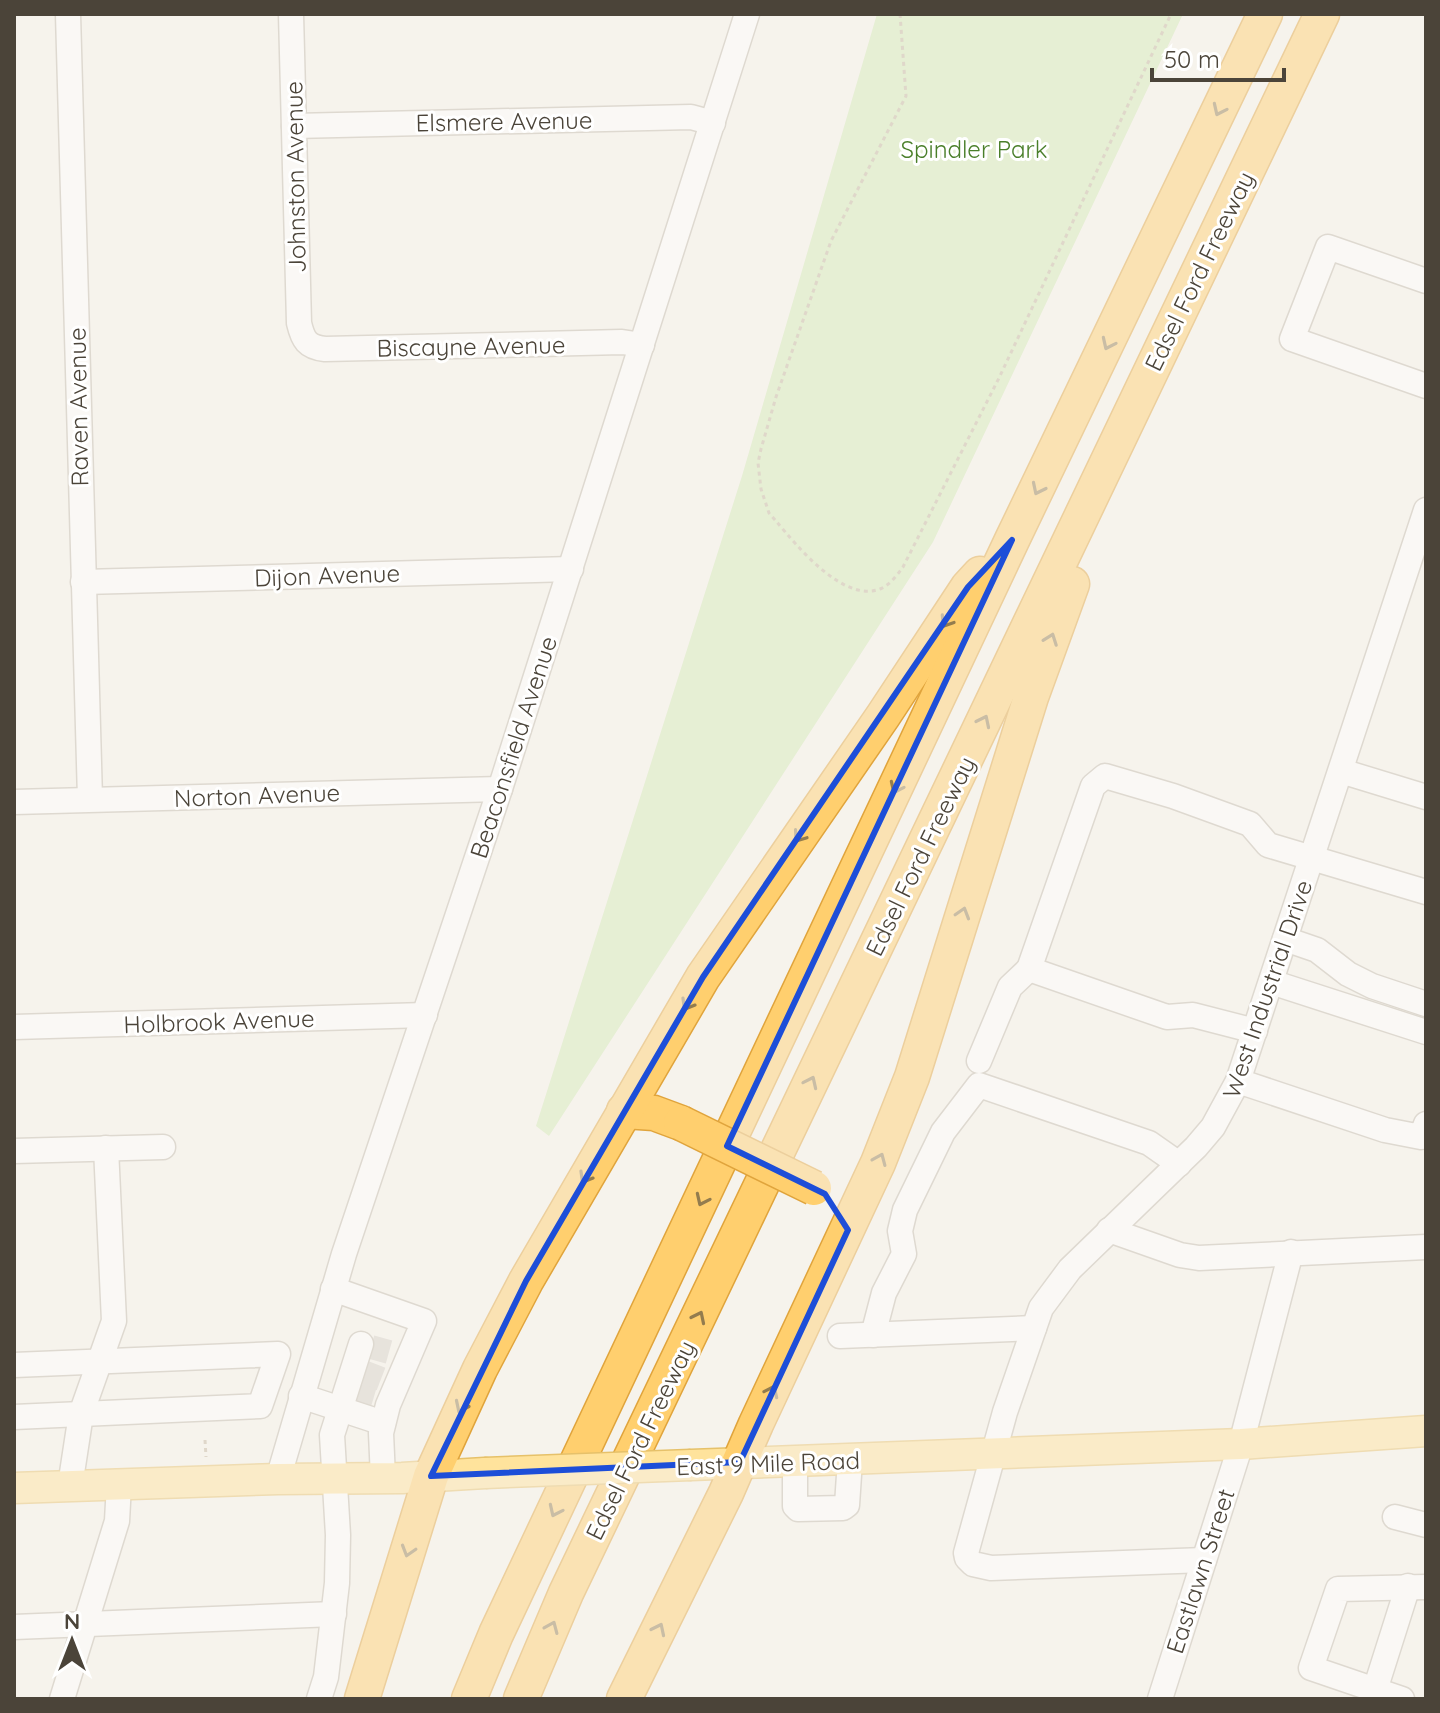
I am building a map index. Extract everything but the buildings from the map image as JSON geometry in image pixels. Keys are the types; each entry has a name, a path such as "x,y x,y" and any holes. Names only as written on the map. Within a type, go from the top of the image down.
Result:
{"highway":[{"name":"Edsel Ford Freeway","path":"469,1699 496,1634 1012,540 1265,14"},
{"name":"Edsel Ford Freeway","path":"521,1699 566,1593 1322,14"},
{"path":"624,1699 740,1462 848,1230 912,1077 1031,697 1082,560 1092,494"},
{"path":"362,1698 431,1476 501,1329 624,1111 728,939 883,716 968,587 1012,540"},
{"path":"624,1111 654,1113 681,1123 814,1188 834,1203 848,1230"}],"main road":[{"name":"East 9 Mile Road","path":"14,1488 383,1478 740,1462 795,1463 1241,1444 1426,1431"}],"street":[{"name":"Raven Avenue","path":"68,14 90,799"},
{"name":"Johnston Avenue","path":"291,14 299,323 303,339"},
{"name":"Beaconsfield Avenue","path":"278,1479 333,1289 500,789 747,14"},
{"name":"Elsmere Avenue","path":"294,126 691,117 713,123"},
{"path":"1426,281 1328,247 1292,339 1426,386"},
{"name":"Biscayne Avenue","path":"303,339 316,348 325,349 622,342 642,345"},
{"name":"West Industrial Drive","path":"1204,1560 991,1568 973,1564 966,1553 1005,1412 1041,1308 1056,1284 1213,1127 1238,1081 1426,510"},
{"name":"Dijon Avenue","path":"83,582 571,569"},
{"path":"1341,771 1426,797"},
{"path":"979,1061 1010,987 1029,969 1093,786 1105,776 1250,824 1268,845 1426,892"},
{"name":"Norton Avenue","path":"14,802 500,789"},
{"path":"1285,939 1317,950 1348,974 1372,986 1426,1004"},
{"path":"1029,969 1167,1017 1193,1015 1255,1031"},
{"path":"1271,982 1426,1032"},
{"name":"Holbrook Avenue","path":"14,1027 425,1015"},
{"path":"1238,1081 1385,1130 1421,1137 1426,1124"},
{"path":"873,1335 884,1293 904,1254 900,1231 905,1210 943,1132 979,1085 1149,1143 1179,1164"},
{"path":"14,1151 163,1147"},
{"path":"70,1486 81,1414 114,1321 106,1148"},
{"path":"1109,1230 1180,1255 1199,1258 1426,1247"},
{"name":"Eastlawn Street","path":"1160,1699 1241,1444 1248,1407 1291,1252"},
{"path":"321,1331 382,1351 412,1353 424,1321 333,1289"},
{"path":"840,1336 1034,1328"},
{"path":"319,1699 326,1677 337,1567 332,1435 367,1393 382,1351"},
{"path":"382,1351 367,1393 383,1478"},
{"path":"14,1365 278,1354 260,1406 14,1417"},
{"path":"301,1396 367,1393"},
{"path":"795,1463 795,1506 798,1509 843,1508 847,1505 850,1460"},
{"path":"62,1699 117,1521 119,1484"},
{"path":"1395,1517 1426,1525"},
{"path":"1375,1690 1417,1586 1338,1589 1311,1668 1375,1690 1402,1699"},
{"path":"14,1627 334,1614"}],"path":[{"path":"900,14 906,96 831,241 776,397 758,463 764,501 776,521 832,579 852,589 867,591 880,589 892,581 903,567 999,378 1171,14"},
{"path":"205,1440 206,1456"}],"highlighted area":[{"path":"1012,540 727,1146 825,1194 848,1230 740,1462 431,1476 526,1281 703,977 968,587"}],"green space":[{"name":"Spindler Park","path":"877,14 1183,14 933,542 549,1136 536,1126 742,476"}],"tunnel":[{"path":"371,1347 389,1352"},
{"path":"363,1372 381,1379"},
{"path":"356,1395 373,1400"}]}
